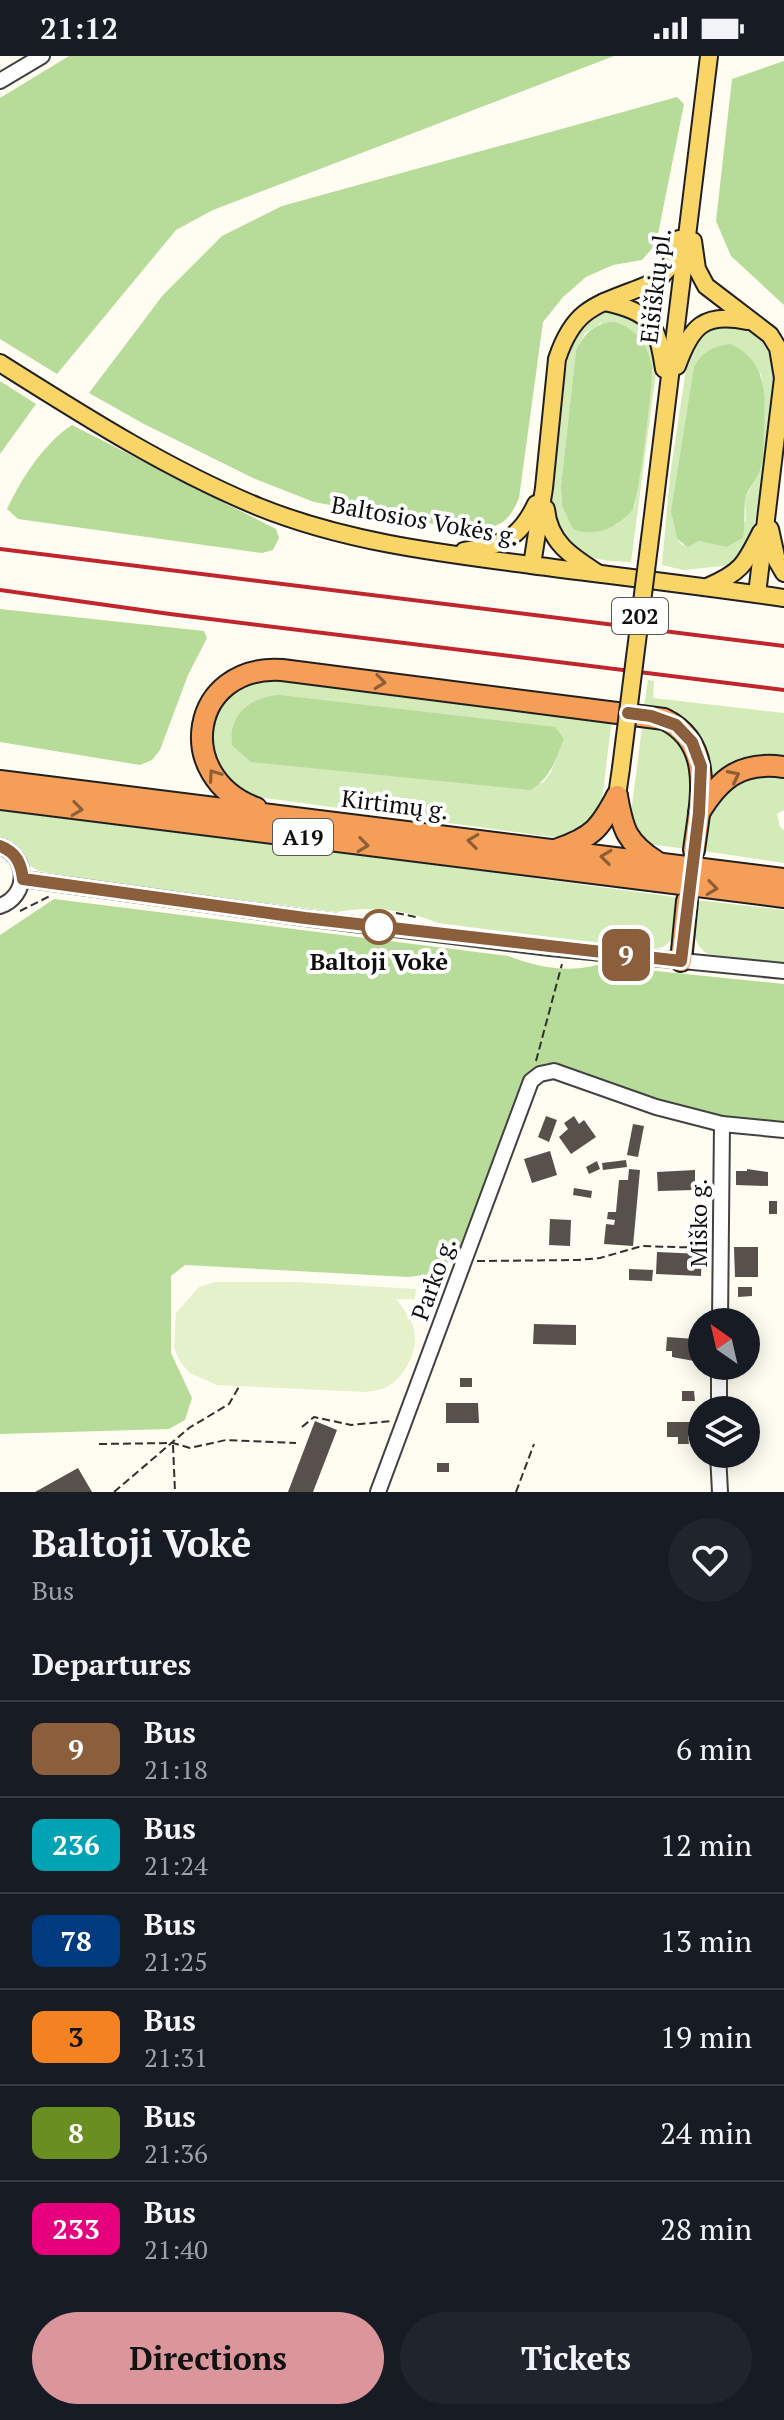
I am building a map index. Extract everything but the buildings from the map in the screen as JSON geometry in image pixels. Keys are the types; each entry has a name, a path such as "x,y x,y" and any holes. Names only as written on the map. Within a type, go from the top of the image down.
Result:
{"highway":[{"path":"278,816 244,804 230,794 210,772 201,746 204,720 216,694 237,677 267,669 664,719 685,733 697,752 701,766 694,850"},
{"path":"699,813 711,794 730,776 754,767 784,767"},
{"name":"Kirtimų g.","path":"0,781 784,879"},
{"path":"551,851 591,835 604,821 617,796"},
{"path":"617,796 622,823 629,838 640,851 660,864"},
{"name":"Kirtimų g.","path":"0,799 784,897"},
{"path":"681,961 687,901"}],"main road":[{"name":"Eišiškių pl.","path":"617,796 709,56"},
{"path":"532,565 544,488 557,359 563,342 575,320 588,309 646,286 667,270 690,208"},
{"path":"690,208 694,254 701,278 713,293 770,335 782,363 783,378 757,594"},
{"path":"603,302 630,307 652,326 661,348 668,390"},
{"path":"668,390 685,344 702,325 725,316 754,322"},
{"name":"Baltosios Vokės g.","path":"0,363 120,438 196,479 261,507 339,532 444,554 784,598"},
{"path":"444,554 494,546 514,537 529,519 544,488"},
{"path":"544,488 547,522 552,534 565,552 600,574"},
{"path":"767,520 777,561 784,573"},
{"path":"706,588 731,577 746,562 767,520"}],"street":[{"path":"0,81 42,56"},
{"path":"0,846 16,856 22,867 23,879 14,898 0,906"},
{"path":"23,879 335,922 784,971"},
{"path":"531,1081 540,1074 554,1071 656,1107 722,1124 784,1130"},
{"name":"Parko g.","path":"378,1492 531,1081"},
{"name":"Miško g.","path":"720,1308 722,1124"},
{"path":"719,1468 720,1492"}],"path":[{"path":"531,1081 562,964"},
{"path":"463,1261 578,1260 600,1258 642,1246 721,1249"},
{"path":"114,1492 189,1428 229,1404 240,1385"},
{"path":"302,1427 314,1417 351,1425 405,1419"},
{"path":"99,1444 173,1443 190,1448 226,1440 296,1443"},
{"path":"173,1443 175,1492"},
{"path":"516,1492 534,1444"}],"green space":[{"path":"69,56 614,56 213,210 176,230 57,374 0,339 0,98"},
{"path":"784,61 784,305 731,256 716,221 732,79"},
{"path":"677,97 684,104 656,244 642,260 613,265 586,277 563,297 543,322 519,498 501,523 470,531 314,502 253,478 89,393 163,295 222,236 282,206"},
{"path":"605,310 639,321 650,336 655,358 656,372 631,562 599,559 578,551 559,530 553,505 556,440 568,358 581,330","holes":["601,323 653,369 635,506 616,525 562,505 561,486 576,350 585,333"]},
{"path":"615,322 640,339 652,367 638,486 633,509 621,521 598,531 581,531 573,529 562,505 561,486 576,350 591,330 601,324"},
{"path":"731,325 750,331 761,339 772,357 774,394 768,452 758,509 745,549 732,565 683,570 662,565 670,476 688,356 700,337 719,327","holes":["761,373 765,408 761,469 745,498 746,520 726,547 699,541 682,545 677,539 671,512"]},
{"path":"730,344 751,359 761,379 765,403 762,462 745,500 743,538 726,547 699,541 688,547 677,539 671,512 694,367 709,351"},
{"path":"0,381 36,404 0,454"},
{"path":"72,425 276,529 279,538 273,550 262,553 18,519 7,509 19,486 34,462"},
{"path":"0,609 204,631 207,638 188,675 160,750 152,760 140,765 0,742"},
{"path":"255,676 612,717 600,817 596,823 560,838 243,795 208,754 217,703","holes":["233,726 564,739 551,772 543,783 233,745"]},
{"path":"648,680 654,681 653,698 784,713 784,762 709,781 708,767 644,707"},
{"path":"279,695 555,727 564,739 548,774 530,790 251,762 232,745 234,724 251,704"},
{"path":"643,720 682,738 694,770 687,849 648,844 640,840 630,821"},
{"path":"784,774 784,810 777,814 780,827 784,830 784,863 704,851 713,798 742,775"},
{"path":"0,807 682,898 673,939 663,947 651,950 438,923 388,910 336,912 102,882 38,871 29,865 9,843 0,840"},
{"path":"54,899 508,956 552,968 574,969 597,965 784,984 784,1123 728,1119 655,1100 547,1063 530,1074 456,1257 432,1274 408,1277 185,1265 171,1276 171,1353 192,1398 185,1420 169,1429 0,1434 0,935"},
{"path":"697,900 784,910 784,963 708,954 695,937"},
{"path":"215,1282 297,1282 416,1289 415,1299 396,1299 408,1315 415,1335 410,1362 393,1383 383,1389 366,1392 217,1385 190,1373 180,1362 174,1348 176,1313 199,1287"}],"railway":[{"path":"0,549 784,646"},
{"path":"0,590 784,690"}],"bus line":[{"name":"9","path":"0,846 16,856 22,867 23,879 305,918 681,961 699,813 701,766 692,742 676,725 664,719 628,713"}],"place":[{"name":"Baltoji Vokė","path":"379,927"}]}
